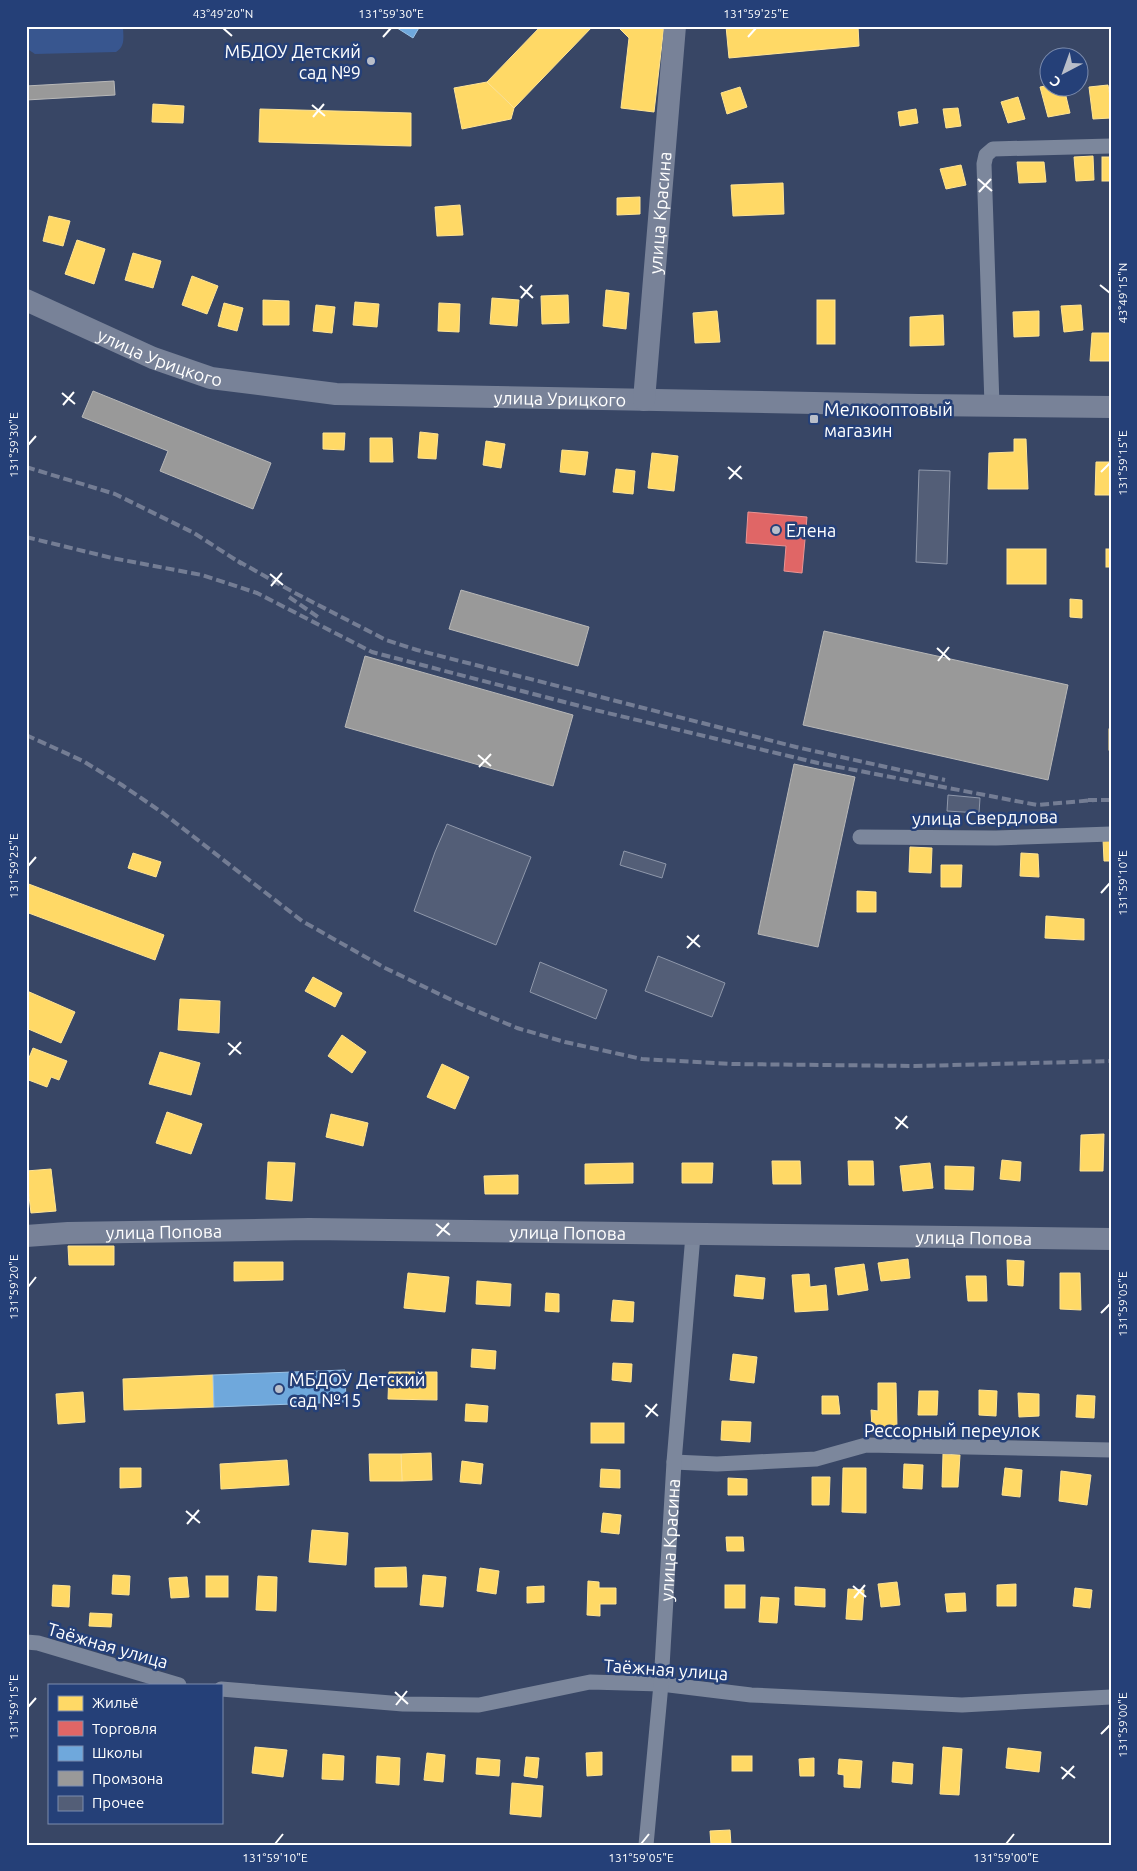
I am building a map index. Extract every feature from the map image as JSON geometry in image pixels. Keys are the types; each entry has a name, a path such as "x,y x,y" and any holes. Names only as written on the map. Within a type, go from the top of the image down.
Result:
{"street":[{"name":"улица Красина","path":"644,400 675,26"},
{"path":"992,405 984,164 986,155 993,150 1111,146"},
{"name":"улица Урицкого","path":"26,300 153,358 211,378 336,394 1111,406"},
{"name":"улица Свердлова","path":"860,837 996,838 1111,834"},
{"name":"улица Попова","path":"26,1236 68,1233 310,1229 1111,1239"},
{"name":"улица Красина","path":"646,1845 661,1684 674,1462 692,1235"},
{"name":"Рессорный переулок","path":"674,1462 717,1464 816,1459 866,1445 1111,1450"},
{"name":"Таёжная улица","path":"26,1642 38,1643 176,1684"},
{"name":"Таёжная улица","path":"222,1689 403,1704 479,1704 590,1682 661,1684 751,1695 962,1705 1111,1697"}],"shaded area":[{"path":"26,26 123,26 123,40 121,47 116,52 35,54 26,48"}],"building: Жильё":[{"path":"541,26 593,26 514,108 487,82"},
{"path":"617,26 664,26 654,112 621,108 629,38"},
{"path":"726,26 858,26 859,46 729,58"},
{"path":"487,82 514,108 511,119 462,129 454,88"},
{"path":"1108,85 1111,118 1093,119 1090,87"},
{"path":"740,87 747,107 727,114 721,93"},
{"path":"1018,97 1025,119 1008,123 1001,102"},
{"path":"1043,98 1066,98 1070,113 1048,117"},
{"path":"153,104 184,106 183,123 152,122"},
{"path":"958,108 961,126 946,128 943,109"},
{"path":"260,109 411,113 411,146 259,142"},
{"path":"916,109 918,123 900,126 898,112"},
{"path":"1093,156 1094,180 1076,181 1074,157"},
{"path":"1102,157 1111,157 1111,181 1102,181"},
{"path":"1017,162 1044,162 1046,182 1019,183"},
{"path":"961,165 966,185 946,189 940,169"},
{"path":"783,183 784,214 733,216 731,185"},
{"path":"640,197 640,214 617,215 617,198"},
{"path":"460,205 463,235 437,236 435,207"},
{"path":"49,216 70,221 63,246 43,241"},
{"path":"77,240 105,249 94,284 65,274"},
{"path":"133,253 161,261 153,288 125,280"},
{"path":"192,276 218,286 207,314 182,305"},
{"path":"606,290 629,293 626,329 603,326"},
{"path":"568,295 569,323 542,324 541,296"},
{"path":"492,298 519,300 517,326 490,324"},
{"path":"263,300 289,301 289,325 263,325"},
{"path":"817,300 835,300 835,344 817,344"},
{"path":"355,302 379,304 377,327 353,325"},
{"path":"224,303 243,308 237,331 218,326"},
{"path":"439,303 460,304 459,332 438,331"},
{"path":"316,305 335,307 332,333 313,331"},
{"path":"1081,305 1083,330 1064,332 1061,306"},
{"path":"717,311 720,342 695,343 693,313"},
{"path":"1039,311 1039,336 1014,337 1013,312"},
{"path":"943,315 944,345 910,346 910,317"},
{"path":"1092,333 1111,333 1111,361 1090,361"},
{"path":"420,432 438,434 436,459 418,458"},
{"path":"323,433 345,433 344,450 323,449"},
{"path":"370,438 392,438 393,462 370,462"},
{"path":"1014,439 1026,439 1028,489 988,489 989,453 1014,452"},
{"path":"486,441 505,444 501,468 483,465"},
{"path":"562,450 588,452 585,475 560,472"},
{"path":"652,453 678,456 674,491 648,488"},
{"path":"1096,462 1111,462 1111,495 1095,495"},
{"path":"616,469 635,471 633,494 613,492"},
{"path":"1007,549 1046,549 1046,584 1007,584"},
{"path":"1106,549 1111,549 1111,567 1106,567"},
{"path":"1070,599 1082,600 1082,618 1070,617"},
{"path":"1109,729 1111,729 1111,750 1109,750"},
{"path":"1103,839 1111,839 1111,861 1104,861"},
{"path":"910,847 932,848 931,873 909,872"},
{"path":"133,853 161,862 156,877 128,868"},
{"path":"1021,853 1038,854 1039,877 1020,876"},
{"path":"941,865 962,865 961,887 941,887"},
{"path":"26,883 164,935 155,960 26,912"},
{"path":"857,891 876,892 876,912 857,912"},
{"path":"1046,916 1084,919 1084,940 1045,938"},
{"path":"313,977 342,993 335,1007 305,991"},
{"path":"27,991 75,1012 61,1043 26,1028"},
{"path":"180,999 220,1001 219,1033 178,1030"},
{"path":"342,1035 366,1052 352,1073 328,1056"},
{"path":"33,1048 67,1061 59,1080 51,1077 47,1087 26,1079 26,1065"},
{"path":"160,1052 200,1063 191,1095 149,1084"},
{"path":"442,1064 469,1077 455,1109 427,1097"},
{"path":"167,1112 202,1124 191,1154 156,1143"},
{"path":"331,1114 368,1123 363,1146 326,1137"},
{"path":"1104,1134 1103,1171 1080,1171 1081,1135"},
{"path":"1002,1160 1021,1162 1020,1181 1000,1179"},
{"path":"772,1161 800,1161 801,1184 773,1184"},
{"path":"848,1161 873,1161 874,1185 849,1185"},
{"path":"268,1162 295,1163 292,1201 266,1199"},
{"path":"633,1163 633,1183 585,1184 585,1164"},
{"path":"682,1163 713,1163 712,1183 682,1183"},
{"path":"930,1163 933,1188 903,1191 900,1166"},
{"path":"945,1166 974,1167 973,1190 945,1189"},
{"path":"51,1169 56,1211 31,1213 26,1171"},
{"path":"518,1175 518,1194 485,1194 484,1176"},
{"path":"68,1246 114,1246 114,1265 69,1265"},
{"path":"908,1259 910,1278 881,1281 878,1263"},
{"path":"1007,1260 1024,1261 1023,1286 1008,1285"},
{"path":"234,1262 283,1262 283,1280 234,1281"},
{"path":"864,1264 868,1290 838,1295 835,1268"},
{"path":"408,1273 449,1277 445,1312 404,1308"},
{"path":"1060,1273 1080,1273 1081,1310 1060,1309"},
{"path":"809,1274 810,1287 826,1285 828,1310 795,1312 792,1275"},
{"path":"736,1275 765,1278 763,1299 734,1296"},
{"path":"966,1276 986,1276 987,1301 968,1301"},
{"path":"477,1281 511,1284 510,1306 476,1304"},
{"path":"546,1293 559,1294 559,1312 545,1311"},
{"path":"613,1300 634,1302 633,1322 611,1321"},
{"path":"472,1349 496,1351 495,1369 471,1367"},
{"path":"733,1354 757,1357 754,1383 730,1380"},
{"path":"613,1363 632,1364 631,1382 612,1380"},
{"path":"389,1372 437,1372 437,1400 388,1399"},
{"path":"213,1375 214,1407 124,1410 123,1379"},
{"path":"878,1383 896,1383 897,1428 872,1428 871,1410 878,1411"},
{"path":"979,1390 997,1391 996,1416 979,1415"},
{"path":"919,1391 938,1391 937,1415 918,1415"},
{"path":"83,1392 85,1422 58,1424 56,1394"},
{"path":"1018,1393 1039,1394 1039,1416 1019,1417"},
{"path":"1077,1395 1095,1396 1094,1418 1076,1417"},
{"path":"822,1396 838,1396 840,1414 822,1414"},
{"path":"466,1404 488,1406 487,1422 465,1421"},
{"path":"722,1421 751,1422 750,1442 721,1440"},
{"path":"591,1423 624,1423 624,1443 591,1443"},
{"path":"431,1453 432,1480 402,1481 401,1454"},
{"path":"369,1454 401,1454 402,1481 370,1481"},
{"path":"943,1454 960,1455 958,1487 942,1487"},
{"path":"287,1460 289,1485 221,1489 220,1464"},
{"path":"462,1461 483,1464 481,1484 460,1482"},
{"path":"904,1464 923,1465 922,1489 903,1488"},
{"path":"120,1468 141,1468 141,1487 120,1488"},
{"path":"843,1468 866,1468 866,1513 842,1512"},
{"path":"1005,1468 1022,1470 1020,1497 1002,1495"},
{"path":"601,1469 620,1470 620,1488 600,1487"},
{"path":"1061,1471 1091,1475 1087,1505 1059,1501"},
{"path":"812,1477 830,1477 829,1505 812,1505"},
{"path":"728,1478 747,1479 747,1495 728,1495"},
{"path":"603,1513 621,1515 619,1534 601,1532"},
{"path":"312,1530 348,1533 346,1565 309,1562"},
{"path":"726,1537 743,1537 744,1551 727,1551"},
{"path":"406,1567 407,1587 375,1587 375,1568"},
{"path":"480,1568 499,1571 496,1594 477,1591"},
{"path":"113,1575 130,1576 129,1595 112,1594"},
{"path":"423,1575 446,1577 443,1607 420,1605"},
{"path":"206,1576 228,1576 228,1597 206,1597"},
{"path":"258,1576 277,1577 276,1611 256,1610"},
{"path":"187,1577 189,1597 171,1598 169,1578"},
{"path":"588,1581 599,1582 599,1588 616,1588 616,1604 600,1604 600,1616 587,1615"},
{"path":"897,1582 900,1605 881,1607 878,1584"},
{"path":"1016,1584 1016,1606 997,1606 997,1585"},
{"path":"53,1585 70,1586 69,1607 52,1606"},
{"path":"725,1585 745,1585 745,1608 725,1608"},
{"path":"544,1586 544,1602 527,1603 527,1587"},
{"path":"795,1587 825,1589 825,1607 795,1605"},
{"path":"1075,1588 1092,1590 1090,1608 1073,1606"},
{"path":"848,1589 864,1590 862,1620 846,1619"},
{"path":"965,1593 966,1611 947,1612 945,1594"},
{"path":"761,1597 779,1598 777,1623 759,1622"},
{"path":"90,1613 112,1614 111,1627 89,1626"},
{"path":"255,1747 287,1750 283,1777 252,1773"},
{"path":"943,1747 962,1749 959,1795 940,1794"},
{"path":"1008,1748 1041,1752 1039,1772 1006,1768"},
{"path":"602,1752 602,1775 587,1776 586,1753"},
{"path":"427,1753 445,1755 443,1782 424,1780"},
{"path":"323,1754 344,1756 343,1780 322,1779"},
{"path":"377,1756 400,1758 399,1785 376,1783"},
{"path":"732,1756 752,1756 752,1771 732,1771"},
{"path":"526,1757 539,1758 537,1778 524,1776"},
{"path":"477,1758 500,1760 499,1776 476,1774"},
{"path":"814,1758 814,1776 800,1776 799,1759"},
{"path":"839,1759 862,1761 860,1788 844,1787 844,1775 838,1774"},
{"path":"893,1762 913,1764 912,1784 892,1782"},
{"path":"512,1783 543,1786 541,1817 510,1814"},
{"path":"730,1830 731,1845 711,1845 710,1831"}],"building: Торговля":[{"name":"Елена","path":"748,512 807,517 802,573 784,571 786,546 746,543"}],"building: Школы":[{"path":"394,26 420,26 413,38"},
{"name":"МБДОУ Детский сад №15","path":"345,1370 346,1402 214,1407 213,1375"}],"building: Промзона":[{"path":"114,81 115,95 26,100 26,86"},
{"path":"93,391 271,463 253,509 160,471 168,451 82,417"},
{"path":"461,590 589,627 578,666 449,629"},
{"path":"824,631 1068,685 1048,780 803,725"},
{"path":"365,656 573,715 553,786 345,727"},
{"path":"794,764 855,777 818,947 758,934"}],"building: Прочее":[{"path":"919,470 950,471 947,564 916,562"},
{"path":"948,795 980,798 979,813 947,811"},
{"path":"447,824 531,857 496,945 414,911"},
{"path":"624,851 666,864 662,878 620,865"},
{"path":"658,956 725,983 712,1017 645,991"},
{"path":"540,962 607,990 596,1019 530,992"}],"railway":[{"path":"26,467 115,494 194,533 242,564"},
{"path":"26,537 112,558 202,575 257,593 372,652 595,710 818,763 1037,805 1095,800"},
{"path":"238,561 386,640 417,650 796,747 945,780"},
{"path":"289,597 318,617"},
{"path":"26,735 83,761 122,785 163,813 302,921 385,968 460,1004 517,1028 565,1042 642,1059 732,1064 915,1066 1111,1061"},
{"path":"1088,800 1111,800"}],"place":[{"name":"МБДОУ Детский сад №9","path":"371,61"},
{"name":"Мелкооптовый магазин","path":"814,419"},
{"name":"Елена","path":"776,530"},
{"name":"МБДОУ Детский сад №15","path":"279,1389"}]}
